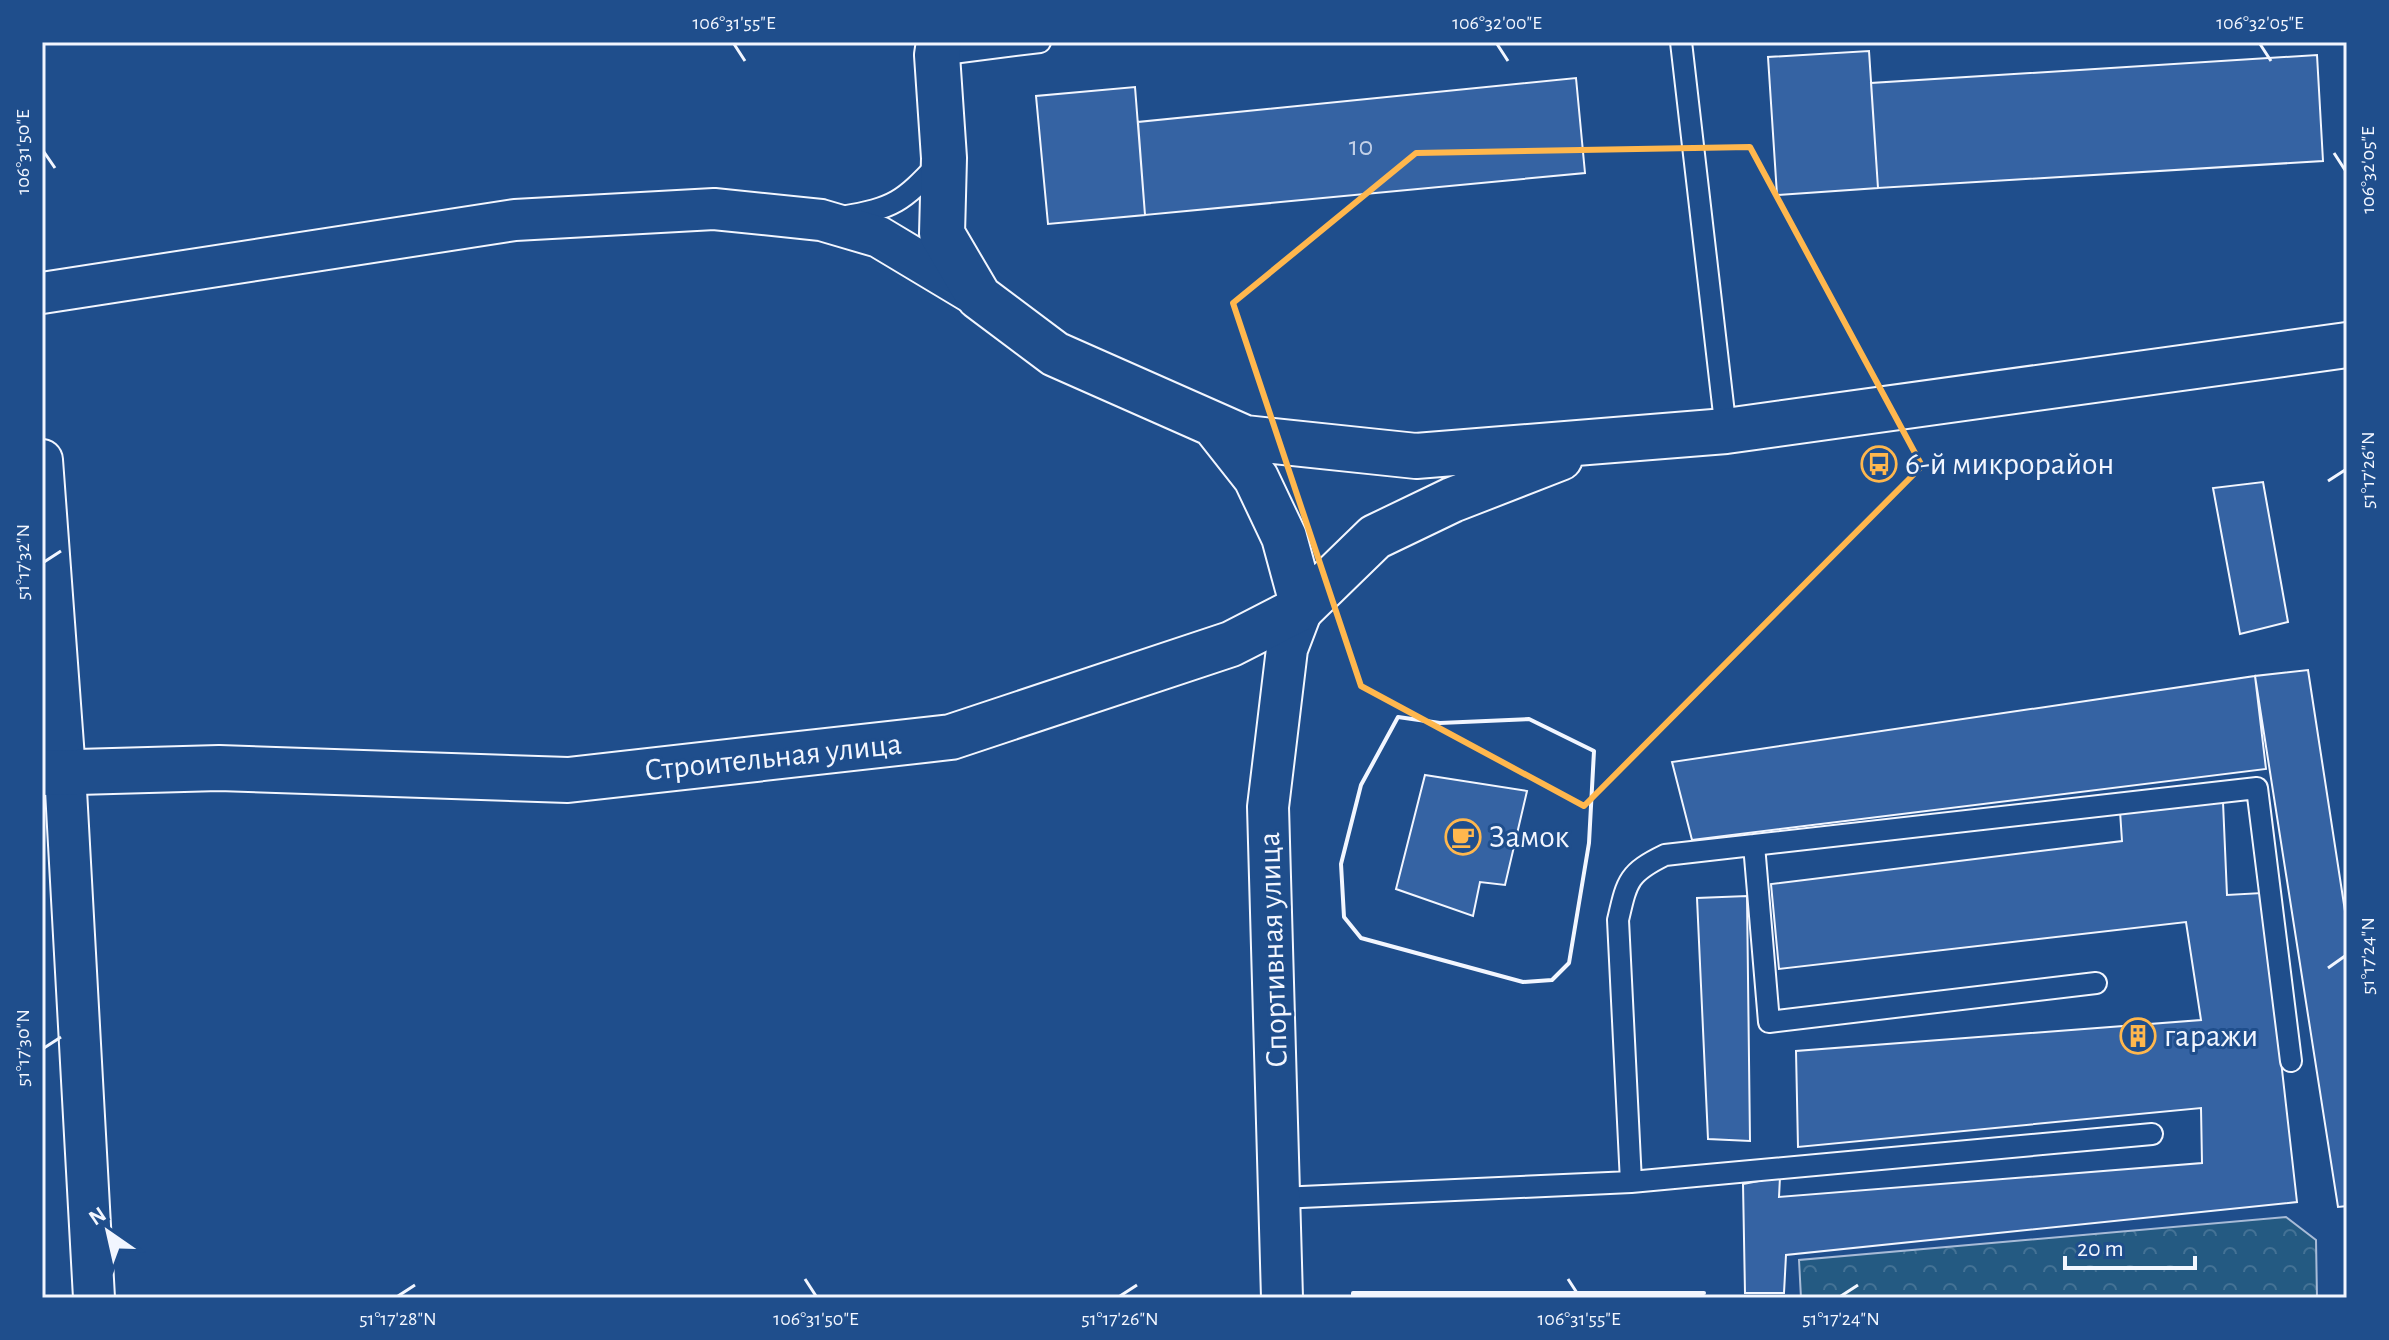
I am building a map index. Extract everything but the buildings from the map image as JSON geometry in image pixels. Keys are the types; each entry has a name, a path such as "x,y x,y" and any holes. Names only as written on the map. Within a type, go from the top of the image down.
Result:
{"street":[{"path":"938,48 944,158 942,234 979,297"},
{"path":"42,293 515,220 714,209 821,220 879,237 979,297 1055,354 1245,438 1416,456 1726,431 2347,345"},
{"path":"1215,426 1256,478 1284,537 1303,607"},
{"name":"Строительная улица","path":"54,772 219,768 568,780 951,737 1231,644 1303,607 1375,537 1452,500 1602,441"},
{"path":"42,460 54,772 94,1298"},
{"name":"Спортивная улица","path":"1282,1298 1268,807 1287,649 1303,607"}],"lane":[{"path":"938,48 1040,42"},
{"path":"1681,42 1726,431"},
{"path":"821,220 877,211 907,197 944,158"},
{"path":"1631,1182 1618,920 1625,890 1639,868 1665,855 2257,788 2291,1061"},
{"path":"1754,845 1769,1022 2096,983"},
{"path":"1280,1198 1631,1182 2152,1134"}],"highlighted area":[{"path":"1750,147 1922,466 1584,806 1361,686 1233,303 1416,153"}],"green space":[{"path":"2286,1217 2316,1240 2317,1298 1801,1298 1799,1260"}],"wall":[{"path":"1398,717 1440,723 1529,719 1594,751 1589,843 1569,963 1552,980 1523,982 1361,938 1344,917 1341,864 1361,785 1398,717"},
{"path":"1353,1298 1353,1293 1704,1293"}],"place":[{"name":"6-й микрорайон","path":"1879,464"},
{"name":"Замок","path":"1463,837"},
{"name":"гаражи","path":"2138,1036"}]}
